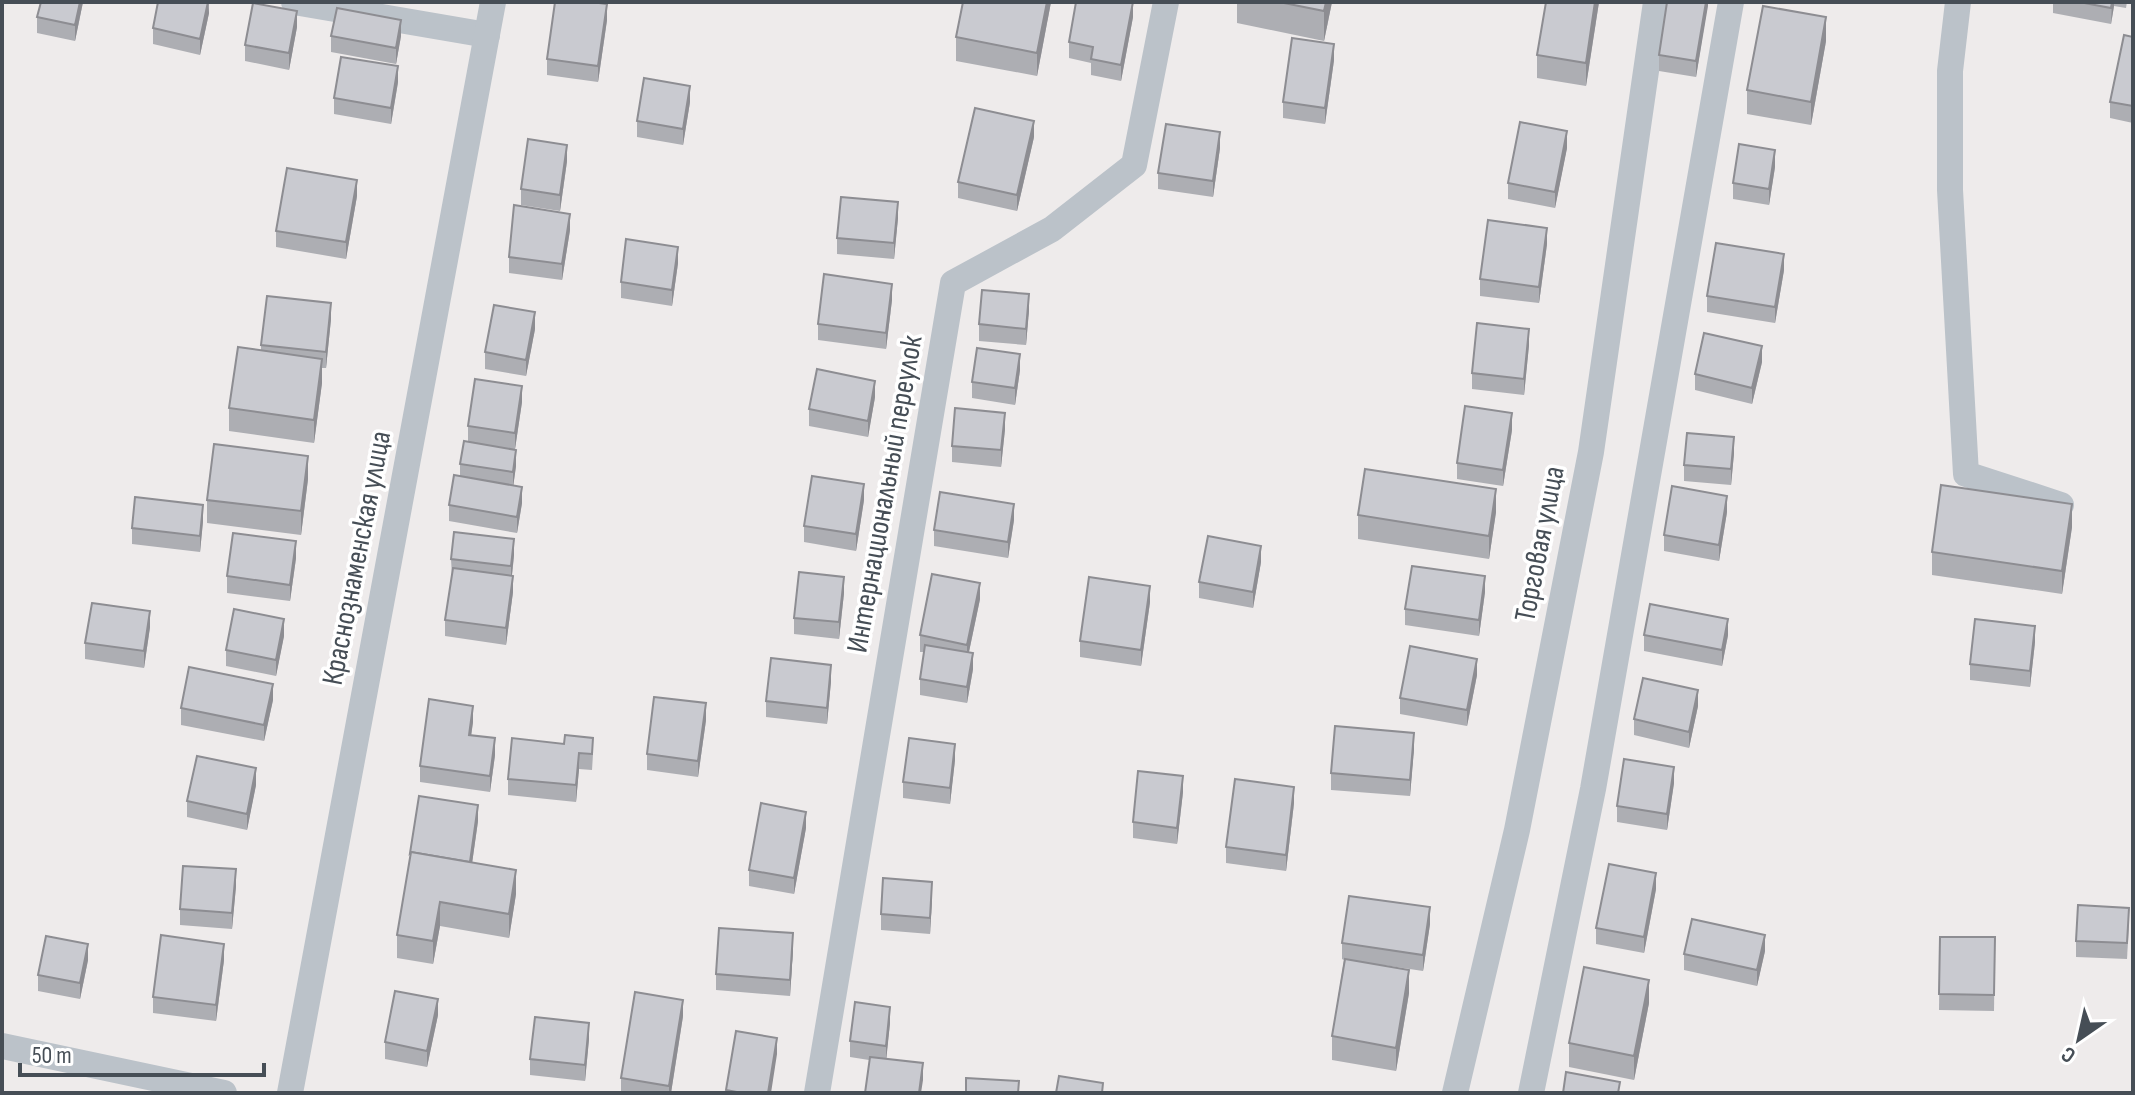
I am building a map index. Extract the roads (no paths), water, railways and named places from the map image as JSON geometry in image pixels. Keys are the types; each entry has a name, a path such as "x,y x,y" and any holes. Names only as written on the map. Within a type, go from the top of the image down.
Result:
{"street":[{"path":"294,2 487,35"},
{"name":"Краснознаменская улица","path":"290,1093 493,2"},
{"name":"Интернациональный переулок","path":"817,1093 953,283 1052,229 1134,165 1166,2"},
{"name":"Торговая улица","path":"1455,1093 1517,830 1591,452 1656,2"},
{"path":"1531,1093 1593,789 1731,2"},
{"path":"1958,2 1950,71 1950,190 1966,474 2061,505"},
{"path":"2,1046 224,1093"}]}
